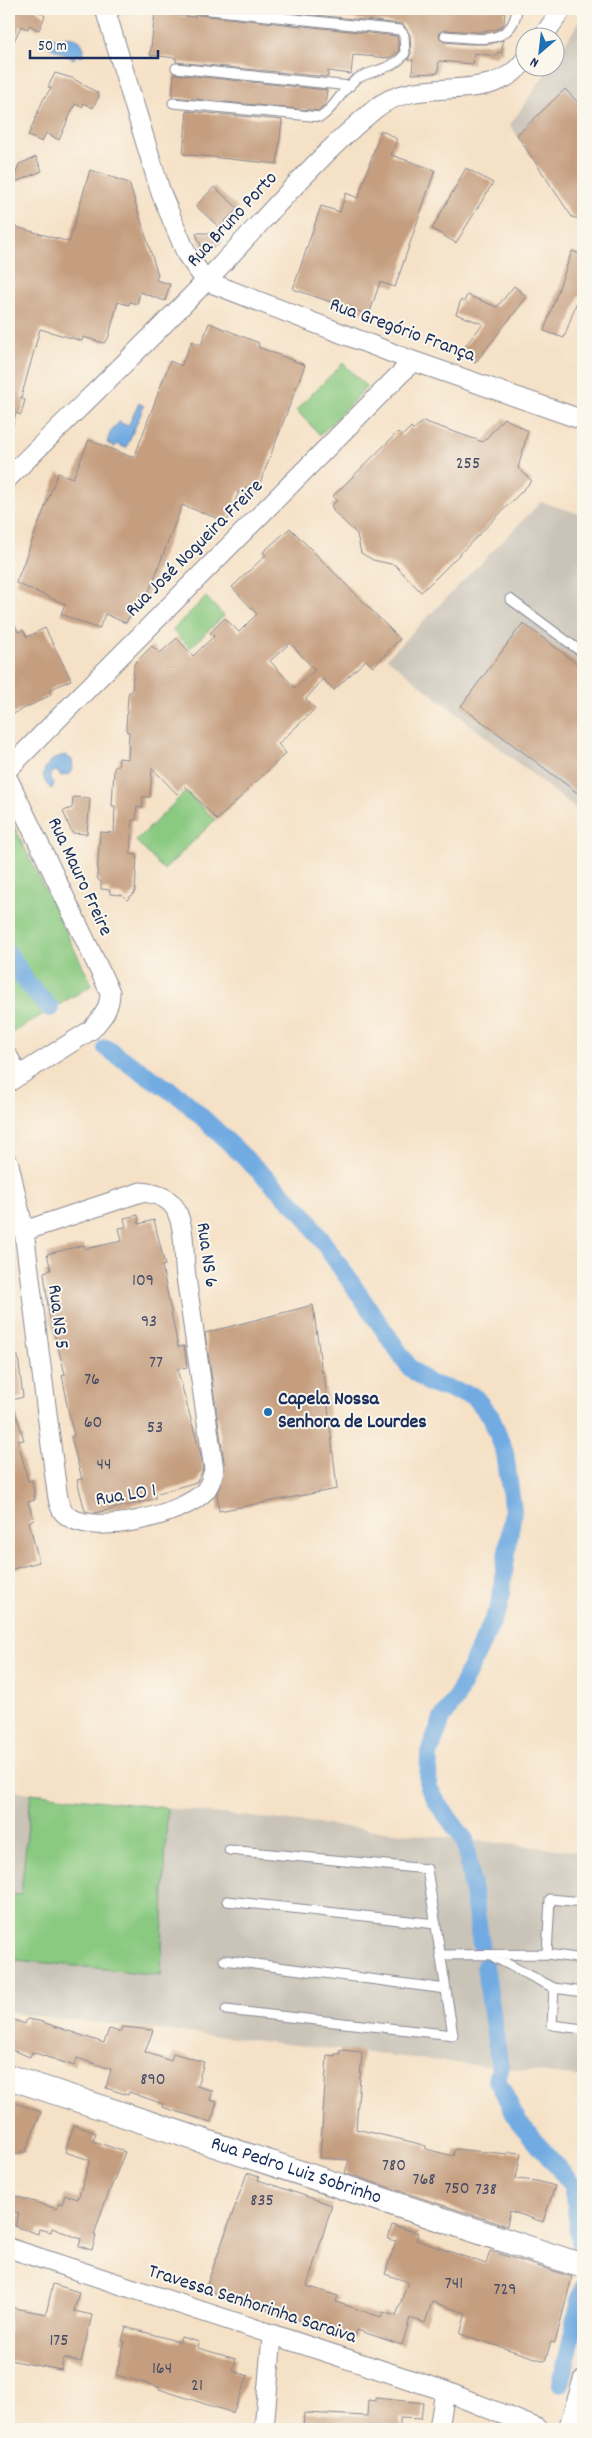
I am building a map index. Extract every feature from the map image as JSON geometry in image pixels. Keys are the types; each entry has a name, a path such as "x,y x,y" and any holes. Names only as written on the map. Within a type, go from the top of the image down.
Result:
{"street":[{"path":"549,28 562,9"},
{"path":"110,11 161,193 187,255 206,281"},
{"name":"Rua Bruno Porto","path":"9,477 206,281 353,127 387,99 410,92 497,83 514,73"},
{"name":"Rua Gregório França","path":"206,281 413,361 583,420"},
{"name":"Rua José Nogueira Freire","path":"9,768 413,361"},
{"name":"Rua Mauro Freire","path":"9,781 110,992 110,1005 91,1030 13,1079"},
{"path":"9,1058 13,1079"},
{"name":"Rua NS 5","path":"9,1164 24,1231 55,1477"},
{"name":"Rua NS 6","path":"24,1231 141,1192 155,1193 172,1204 181,1223 185,1273 214,1470"},
{"name":"Rua LO 1","path":"55,1477 63,1512 73,1520 94,1525 166,1514 196,1499 206,1490 212,1481 214,1470"},
{"name":"Rua Pedro Luiz Sobrinho","path":"9,2077 583,2266"},
{"name":"Travessa Senhorinha Saraiva","path":"9,2248 272,2336 445,2391 539,2429"},
{"path":"264,2429 272,2336"},
{"path":"568,2429 583,2380"},
{"path":"439,2429 445,2391"}],"lane":[{"path":"173,103 321,117 333,108 358,78 402,58 405,53 404,35 400,30 200,9"},
{"path":"445,36 495,38 504,34 512,24 517,9"},
{"path":"176,68 350,86"},
{"path":"510,599 583,653"},
{"path":"226,2010 453,2035 427,1869 230,1850"},
{"path":"547,1954 550,1899 583,1902"},
{"path":"226,1901 436,1924"},
{"path":"441,1955 547,1954 583,1959"},
{"path":"492,1956 554,1988 583,1992"},
{"path":"224,1960 446,1989"},
{"path":"554,1988 552,2025 583,2029"}],"shaded area":[{"path":"583,16 583,220 572,217 510,125 542,78 564,78 564,45"},
{"path":"541,502 583,515 583,815 387,658"},
{"path":"9,1790 31,1793 21,1895 9,1894"},
{"path":"167,1808 583,1852 583,2077 9,2013 9,1959 161,1974"}],"green space":[{"path":"343,363 367,387 320,435 296,410"},
{"path":"206,597 224,616 190,648 172,630"},
{"path":"186,791 215,820 164,870 136,841"},
{"path":"9,816 92,985 10,1034 9,1031"},
{"path":"31,1793 167,1808 161,1975 9,1959 9,1894 21,1895"}],"water":[{"path":"42,35 53,38 71,38 80,41 84,48 82,57 76,54 74,59 39,42"},
{"path":"139,403 144,406 126,448 117,444 115,447 107,443 110,433 119,422 128,426"},
{"path":"65,755 72,760 73,768 69,774 61,776 57,771 50,773 50,779 54,783 52,789 44,779 45,768 53,759"}],"building":[{"path":"9,9 35,9 45,16 39,30 29,25 28,29 21,26 9,52"},
{"path":"257,9 505,9 504,24 497,29 479,32 445,30 440,32 439,36 444,42 467,44 490,44 503,40 502,53 498,52 497,56 474,53 473,64 439,61 438,73 412,74 413,60 408,60 411,53 410,35 403,24"},
{"path":"155,13 195,17 195,13 199,15 397,36 399,51 390,58 353,55 351,74 328,71 328,77 176,62 176,58 150,55"},
{"path":"55,73 72,78 98,93 99,96 93,108 84,103 82,107 75,104 59,140 46,133 42,142 28,136 43,100 51,88 48,87"},
{"path":"174,74 327,90 325,105 319,111 172,97"},
{"path":"565,89 583,108 583,220 572,217 517,135"},
{"path":"187,111 282,120 277,164 183,154"},
{"path":"381,130 397,139 391,155 435,170 395,287 380,282 369,315 293,289 321,206 340,212 346,193 358,198"},
{"path":"36,157 42,171 13,183 19,164"},
{"path":"466,168 493,183 456,243 432,229"},
{"path":"90,170 129,183 158,275 156,280 170,284 165,301 140,292 137,304 130,302 129,305 118,302 108,339 104,343 83,337 82,341 40,329 21,398 25,400 21,415 16,413 13,425 9,425 9,225 69,242"},
{"path":"214,187 238,208 219,227 196,206"},
{"path":"196,233 218,233 219,244 208,250 201,246"},
{"path":"572,251 583,255 583,297 579,295 564,338 544,331"},
{"path":"514,286 527,297 475,363 460,352 483,324 456,314 461,300 464,302 467,295 497,307"},
{"path":"209,323 259,343 258,347 305,365 257,491 246,487 244,493 239,491 227,522 182,505 147,597 141,595 126,623 105,614 99,629 61,614 65,604 16,583 58,473 73,478 89,440 134,458 170,361 181,366 192,341 201,345"},
{"path":"504,418 528,431 518,468 532,481 436,578 421,592 395,565 373,560 361,553 357,534 332,510 334,509 331,506 337,500 333,496 398,432 402,436 411,427 413,430 423,421 483,442"},
{"path":"290,528 400,639 373,667 366,660 334,690 323,679 306,699 315,709 278,744 286,753 217,820 185,786 177,794 152,768 150,797 143,797 142,808 137,807 136,820 132,820 130,854 137,855 135,892 127,900 122,895 110,894 110,890 101,889 101,881 97,877 100,832 114,833 115,806 112,806 114,769 115,766 118,766 119,758 128,759 129,732 127,732 126,728 128,695 129,692 132,692 134,664 152,646 160,653 177,638 193,656 214,636 210,633 225,618 239,632 257,614 232,587 266,555 263,552","holes":["290,643 315,670 295,688 270,661"]},
{"path":"9,612 18,632 23,630 27,637 45,628 71,680 49,690 51,695 13,714 9,705"},
{"path":"523,623 583,668 583,797 461,706"},
{"path":"73,797 90,798 87,834 72,833 63,811 72,808"},
{"path":"138,1215 139,1224 154,1220 165,1265 162,1266 178,1347 184,1346 187,1367 177,1369 203,1469 197,1482 155,1494 155,1499 95,1513 85,1511 77,1480 82,1479 71,1437 74,1436 62,1375 65,1374 49,1314 44,1272 51,1270 47,1254 84,1245 85,1249 122,1241 119,1228 126,1227 124,1218"},
{"name":"Capela Nossa Senhora de Lourdes","path":"313,1305 322,1373 324,1372 337,1489 219,1511 217,1493 225,1468 205,1333"},
{"path":"18,1356 23,1397 12,1400 24,1440 18,1441 28,1481 32,1480 35,1500 28,1502 34,1520 29,1522 39,1562 9,1570 9,1357"},
{"path":"9,2018 25,2024 27,2019 39,2021 104,2043 109,2029 120,2032 122,2027 153,2030 145,2052 171,2061 173,2053 204,2062 197,2086 213,2091 210,2100 217,2102 211,2122 162,2107 163,2104 129,2092 128,2095 106,2088 111,2069 77,2058 74,2066 32,2052 30,2057 9,2049"},
{"path":"340,2050 362,2052 356,2129 412,2142 426,2146 426,2149 453,2156 455,2149 508,2154 508,2152 521,2153 516,2179 537,2181 555,2186 543,2222 510,2211 507,2226 345,2173 349,2160 320,2158 327,2055 335,2056 335,2054 340,2054"},
{"path":"9,2101 41,2112 25,2153 21,2151 20,2154 9,2150"},
{"path":"74,2125 96,2133 93,2141 125,2152 102,2210 94,2235 96,2236 92,2250 79,2246 81,2239 52,2228 51,2232 39,2229 38,2234 15,2226 19,2213 9,2210 9,2194 57,2209 59,2203 62,2204 65,2195 78,2199 90,2160 65,2152"},
{"path":"247,2173 259,2177 258,2180 332,2205 307,2286 338,2296 336,2302 381,2317 383,2312 396,2316 408,2282 385,2274 396,2241 388,2239 392,2225 418,2233 416,2240 486,2264 490,2251 572,2277 555,2343 551,2342 545,2361 460,2334 466,2313 432,2302 425,2323 410,2318 402,2345 357,2330 355,2338 205,2290"},
{"path":"53,2284 79,2292 74,2311 92,2315 81,2362 64,2358 61,2370 9,2360 9,2307 46,2314"},
{"path":"126,2327 180,2342 181,2337 199,2342 198,2348 236,2359 233,2371 248,2376 233,2413 159,2389 159,2387 116,2375 125,2342 122,2341"},
{"path":"376,2398 423,2403 421,2419 400,2418 400,2429 303,2428 304,2413 367,2416 368,2400 376,2401"}],"waterway":[{"path":"9,954 29,986 50,1008"},
{"path":"106,1048 183,1099 303,1213 410,1368 430,1384 474,1396 491,1417 505,1453 513,1511 499,1607 456,1698 442,1719 429,1754 428,1786 438,1804 465,1840 481,1944"},
{"path":"485,1966 500,2068 497,2080 518,2121 571,2183 581,2248"},
{"path":"561,2384 583,2288"}],"place":[{"name":"Capela Nossa Senhora de Lourdes","path":"268,1412"}]}
